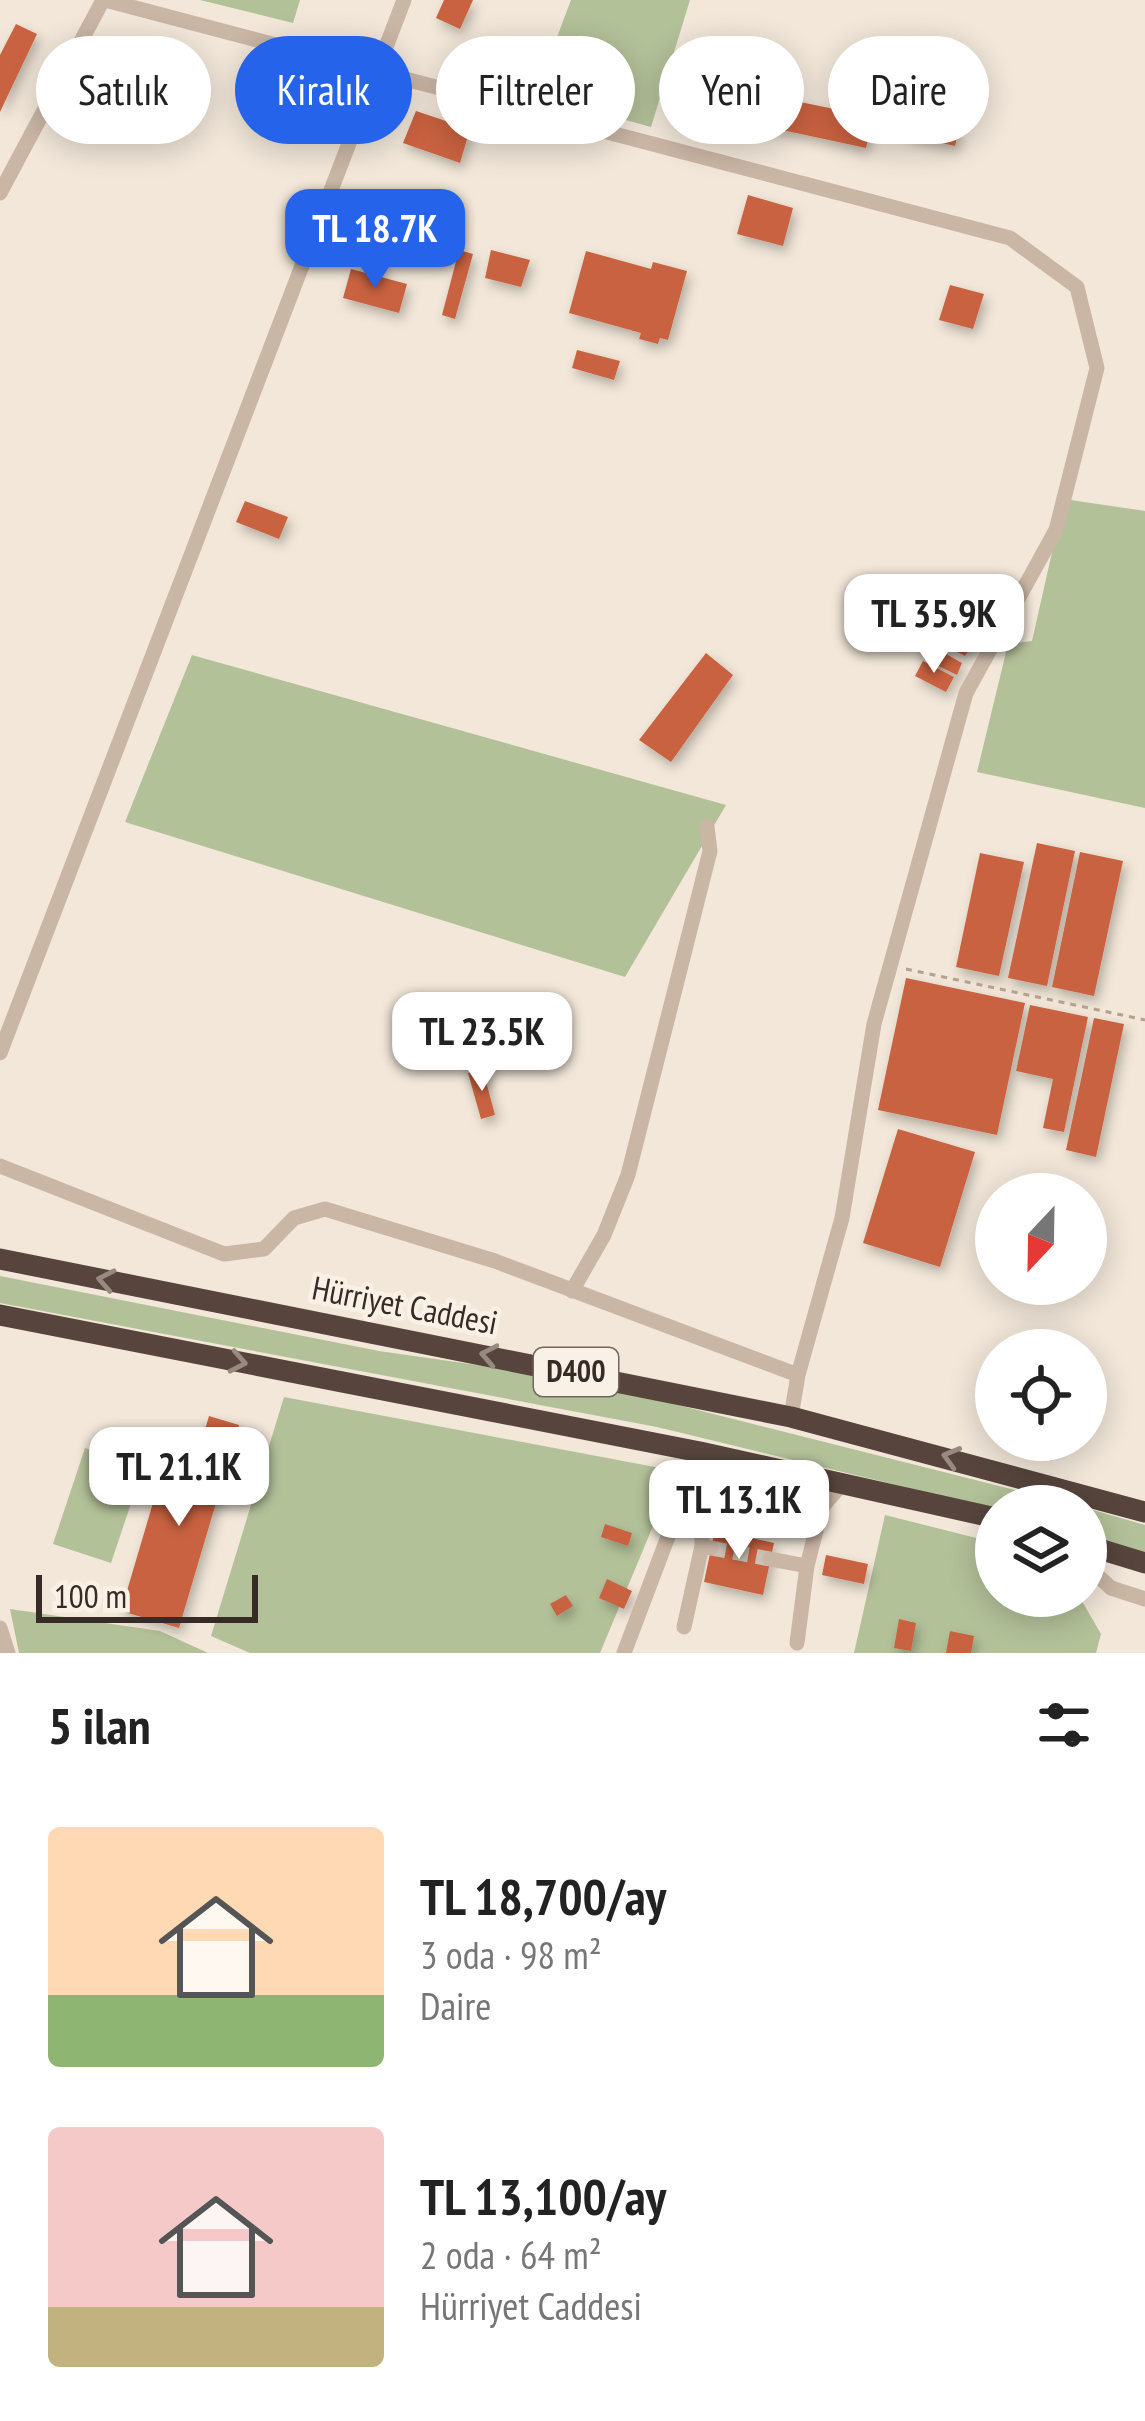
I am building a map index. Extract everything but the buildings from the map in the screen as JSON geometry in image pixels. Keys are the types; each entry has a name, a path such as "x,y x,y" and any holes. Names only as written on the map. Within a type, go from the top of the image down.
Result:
{"highway":[{"name":"Hürriyet Caddesi","path":"0,1259 791,1417 1145,1512"},
{"path":"0,1315 700,1452 975,1513"},
{"path":"1107,1551 1145,1563"}],"street":[{"path":"0,194 104,0 236,36"},
{"path":"390,36 404,0"},
{"path":"412,83 1010,238 1077,287 1097,368 1056,530 966,693 874,1024 842,1218 798,1375 791,1417"},
{"path":"0,1053 349,144"},
{"path":"572,1291 604,1235 628,1175 708,860 706,826"},
{"path":"0,1166 224,1254 264,1250 294,1218 325,1209 495,1261 798,1375"},
{"path":"684,1627 706,1547 700,1452"},
{"path":"624,1653 700,1452"},
{"path":"797,1643 807,1565 822,1507 842,1484"},
{"path":"770,1559 807,1565"},
{"path":"1107,1584 1145,1599"},
{"path":"0,1628 8,1653"}],"path":[{"path":"891,965 1145,1020"}],"green space":[{"path":"200,0 300,0 293,23"},
{"path":"571,0 690,0 679,36 659,36 659,101 651,127 635,123 635,36 557,36"},
{"path":"1064,499 1145,511 1145,808 977,772 1008,644 1032,641"},
{"path":"192,655 726,805 625,977 125,822"},
{"path":"0,1276 379,1351 526,1372 670,1403 995,1485 975,1485 975,1504 657,1427 0,1303"},
{"path":"284,1397 676,1471 600,1653 250,1653 211,1636"},
{"path":"85,1448 143,1468 111,1563 53,1544"},
{"path":"1107,1514 1145,1525 1145,1553 1107,1542"},
{"path":"885,1515 975,1538 975,1617 1091,1617 1101,1634 1096,1653 854,1653"},
{"path":"10,1609 160,1631 208,1653 19,1653"}],"tunnel":[{"path":"711,1548 770,1559"}]}
